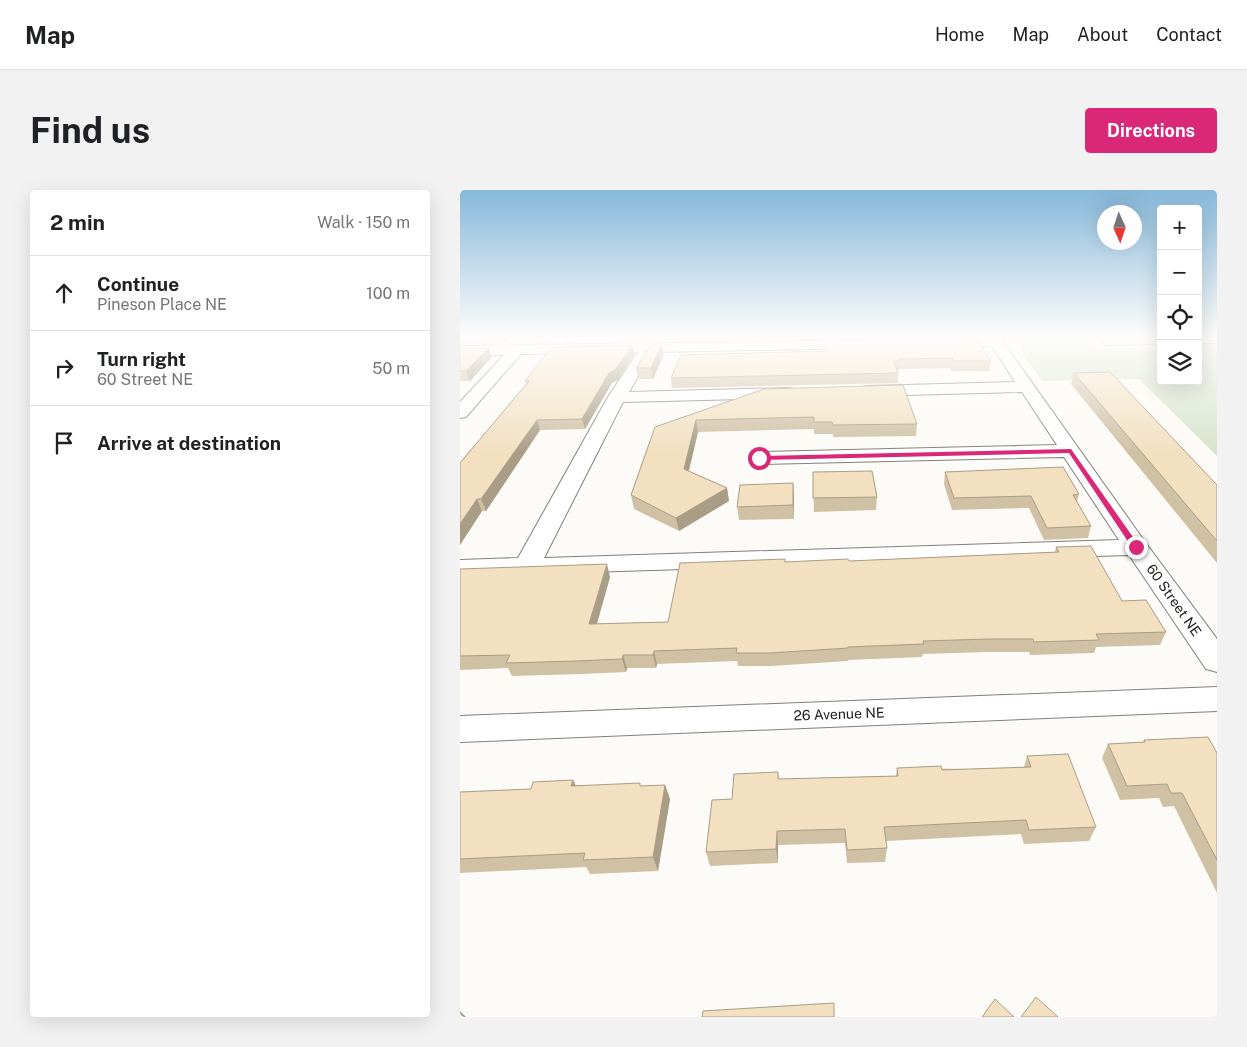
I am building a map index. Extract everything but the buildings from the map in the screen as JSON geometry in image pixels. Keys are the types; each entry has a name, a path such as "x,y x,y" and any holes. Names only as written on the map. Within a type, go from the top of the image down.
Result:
{"street":[{"path":"463,407 493,376"},
{"path":"526,565 617,397 631,376"},
{"name":"60 Street NE","path":"1020,376 1136,547 1217,661"},
{"path":"851,391 1027,386"},
{"path":"617,397 802,392"},
{"path":"759,458 1071,451"},
{"path":"460,568 1136,547"},
{"name":"26 Avenue NE","path":"460,728 1217,698"}],"green space":[{"path":"1038,376 1157,376 1157,385 1202,385 1202,376 1217,376 1217,456 1139,379 1042,381"}],"route":[{"path":"759,458 1071,451 1136,547"}]}
